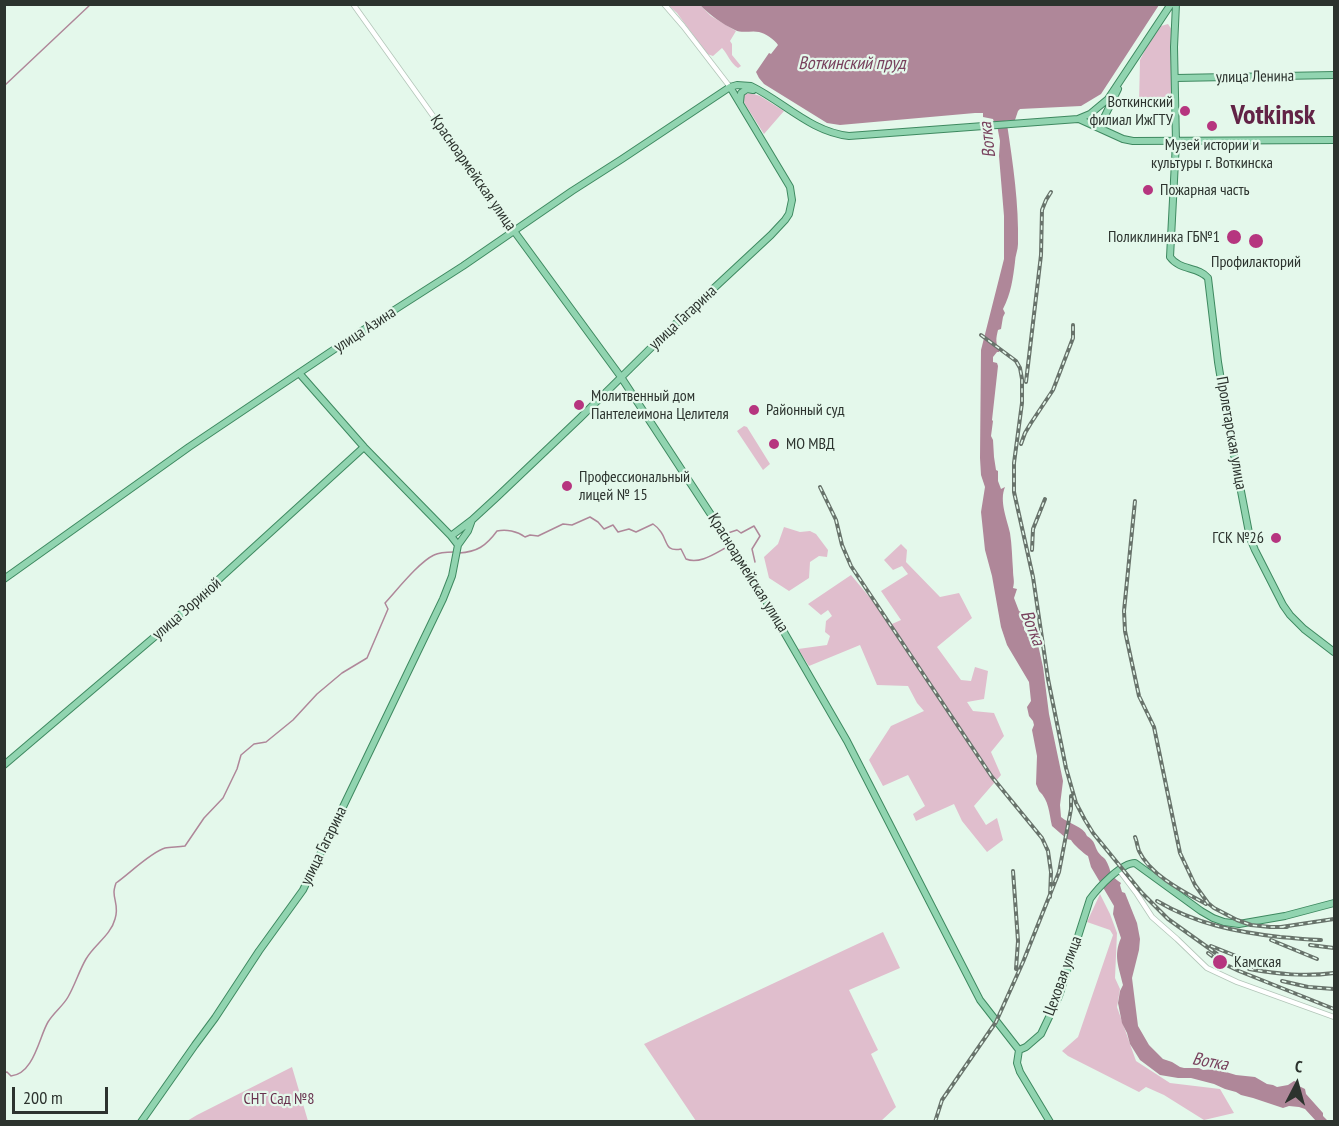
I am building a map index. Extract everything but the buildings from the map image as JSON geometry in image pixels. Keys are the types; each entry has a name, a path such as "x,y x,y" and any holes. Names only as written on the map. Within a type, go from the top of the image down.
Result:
{"main road":[{"path":"730,87 742,84 751,86 811,123 843,135 855,136 1078,119 1090,114 1104,103 1173,4"},
{"path":"1173,4 1176,142"},
{"path":"1155,27 1167,22 1174,32"},
{"path":"1099,128 1126,72"},
{"name":"улица Ленина","path":"1176,78 1335,75"},
{"name":"улица Азина","path":"4,579 189,447 730,87"},
{"name":"улица Гагарина","path":"141,1122 303,890 442,599 452,576 458,545 468,531 472,520 669,330 759,247 789,214 792,200 789,187 730,87"},
{"path":"741,105 740,96 744,90 759,90"},
{"path":"1078,119 1123,139 1133,141 1335,140"},
{"name":"Пролетарская улица","path":"1176,142 1170,257 1179,266 1204,274 1208,279 1220,372 1250,538 1290,615 1304,629 1335,652"},
{"name":"Красноармейская улица","path":"514,231 621,377 771,608 847,741 980,1000 1019,1050"},
{"path":"299,373 364,447 458,545"},
{"name":"улица Зориной","path":"4,765 172,622 364,447"},
{"path":"451,536 472,520"},
{"path":"1118,871 1135,863 1201,911 1213,918 1233,924 1285,916 1335,903"},
{"name":"Цеховая улица","path":"1019,1050 1041,1034 1059,996 1090,898 1118,871"},
{"path":"1019,1050 1017,1063 1020,1072 1050,1122"}],"street":[{"name":"Красноармейская улица","path":"353,4 514,231"},
{"path":"664,4 730,87"},
{"path":"1118,871 1152,917 1207,968 1237,982 1335,1017"}],"green space":[{"path":"668,5 700,5 711,16 736,31 730,41 732,55 741,66 738,68 735,66 722,48 713,56 707,54 677,13"},
{"path":"1168,24 1172,30 1172,104 1139,104 1140,60 1161,26"},
{"path":"751,93 784,111 764,134 743,101 745,94"},
{"path":"744,426 747,427 770,464 763,470 737,431"},
{"path":"784,527 816,534 828,550 827,557 819,556 810,562 809,578 789,591 769,578 764,557 778,544"},
{"path":"901,544 907,550 906,562 940,597 959,593 972,618 937,647 961,680 971,681 975,667 988,671 984,699 967,702 973,711 994,713 1004,736 991,752 1001,775 974,806 986,825 997,818 1003,840 987,852 962,821 954,804 916,821 913,814 925,806 908,775 883,786 869,760 891,726 924,711 908,686 877,685 860,645 809,666 798,649 827,645 830,636 825,632 826,621 832,616 828,610 821,615 808,604 851,575 892,624 901,620 881,591 908,574 902,566 893,570 884,560"},
{"path":"1100,894 1117,933 1115,978 1120,989 1117,1007 1136,1061 1170,1083 1220,1089 1234,1113 1204,1120 1164,1095 1146,1087 1139,1092 1062,1051 1078,1037 1113,935 1110,930 1087,922"},
{"path":"883,932 900,968 849,990 878,1050 871,1054 896,1107 881,1121 696,1121 644,1044"},
{"name":"СНТ Сад №8","path":"292,1067 308,1121 187,1121 197,1115"}],"water":[{"name":"Воткинский пруд","path":"700,5 1159,5 1101,94 1081,106 1020,109 1015,120 994,122 993,119 983,117 983,113 975,113 840,125 827,123 764,84 759,78 756,72 769,53 771,54 778,45 772,39 759,32 735,30 716,19"},
{"path":"1007,124 1017,199 1018,244 1011,286 1003,309 1005,313 1001,329 998,330 997,343 1000,350 993,357 993,362 998,366 991,436 998,481 1001,489 1005,487 1003,504 1011,538 1013,588 1017,589 1014,598 1021,612 1024,630 1037,640 1043,667 1049,714 1063,781 1061,817 1082,830 1093,842 1112,874 1121,883 1122,892 1125,893 1137,923 1140,939 1139,950 1132,978 1138,1026 1149,1045 1163,1059 1184,1068 1216,1069 1236,1075 1255,1077 1277,1087 1297,1082 1305,1089 1306,1094 1328,1121 1316,1121 1305,1109 1299,1107 1283,1108 1214,1084 1191,1078 1160,1075 1140,1060 1130,1044 1118,1003 1123,985 1117,956 1121,938 1113,914 1114,906 1091,867 1088,856 1052,826 1047,803 1036,784 1037,756 1032,730 1034,725 1027,707 1031,701 1029,682 1007,645 1001,627 985,550 981,512 985,487 981,475 980,458 981,350 1004,259 1004,216 997,125"}],"waterway":[{"path":"4,86 91,4"},
{"path":"459,553 481,547 497,531 511,531 525,537 538,536 563,524 572,525 590,517 604,529 613,525 618,532 629,529 636,532 653,524 661,532 669,548 681,549 686,559 697,560 708,557 728,545"},
{"path":"728,537 728,533 737,530 741,533 754,526 760,536 752,549 755,562"},
{"path":"4,1073 7,1072 11,1076 25,1069 35,1054 48,1022 68,997 89,954 113,925 116,915 114,892 116,883 159,850 185,846 204,818 223,798 241,755 254,744 266,742 293,720 317,694 342,673 367,658 388,609 385,603 428,559 439,553 454,552"}],"railway":[{"path":"1026,382 1041,255 1042,210 1051,192"},
{"path":"1021,444 1025,433 1053,390 1073,338 1073,325"},
{"path":"981,335 1016,361 1020,368 1022,403 1014,463 1014,492 1033,577 1048,679 1066,768 1076,803 1093,833 1142,893 1168,919 1217,954"},
{"path":"820,487 836,520 842,545 851,566 992,777 1042,838 1048,851 1051,872 1050,897"},
{"path":"1032,550 1033,529 1045,499"},
{"path":"1135,501 1124,611 1125,631 1139,696 1154,727 1180,853 1195,885 1214,908 1251,925 1287,927"},
{"path":"935,1122 942,1100 996,1022 1023,962 1059,872 1071,809 1071,796"},
{"path":"1135,837 1139,851 1151,868 1168,882 1206,904"},
{"path":"1013,871 1018,941 1016,969"},
{"path":"1157,901 1186,916 1248,933 1321,940"},
{"path":"1281,927 1334,919"},
{"path":"1271,940 1317,959"},
{"path":"1310,945 1334,948"},
{"path":"1211,946 1256,964"},
{"path":"1208,953 1239,971 1334,1009"},
{"path":"1249,969 1291,974 1334,973"},
{"path":"1282,981 1308,987 1334,989"}],"place":[{"name":"Воткинский филиал ИжГТУ","path":"1185,111"},
{"name":"Музей истории и культуры г. Воткинска","path":"1212,126"},
{"name":"Пожарная часть","path":"1148,190"},
{"name":"Поликлиника ГБ№1","path":"1234,237"},
{"name":"Профилакторий","path":"1256,241"},
{"name":"Молитвенный дом Пантелеимона Целителя","path":"579,405"},
{"name":"Районный суд","path":"754,410"},
{"name":"МО МВД","path":"774,444"},
{"name":"Профессиональный лицей № 15","path":"567,486"},
{"name":"ГСК №26","path":"1276,538"},
{"name":"Камская","path":"1220,962"}],"district":[{"name":"Votkinsk","path":"1273,116"}],"water label":[{"name":"Вотка","path":"988,140"},
{"name":"Вотка","path":"1032,628"},
{"name":"Вотка","path":"1210,1062"}]}
